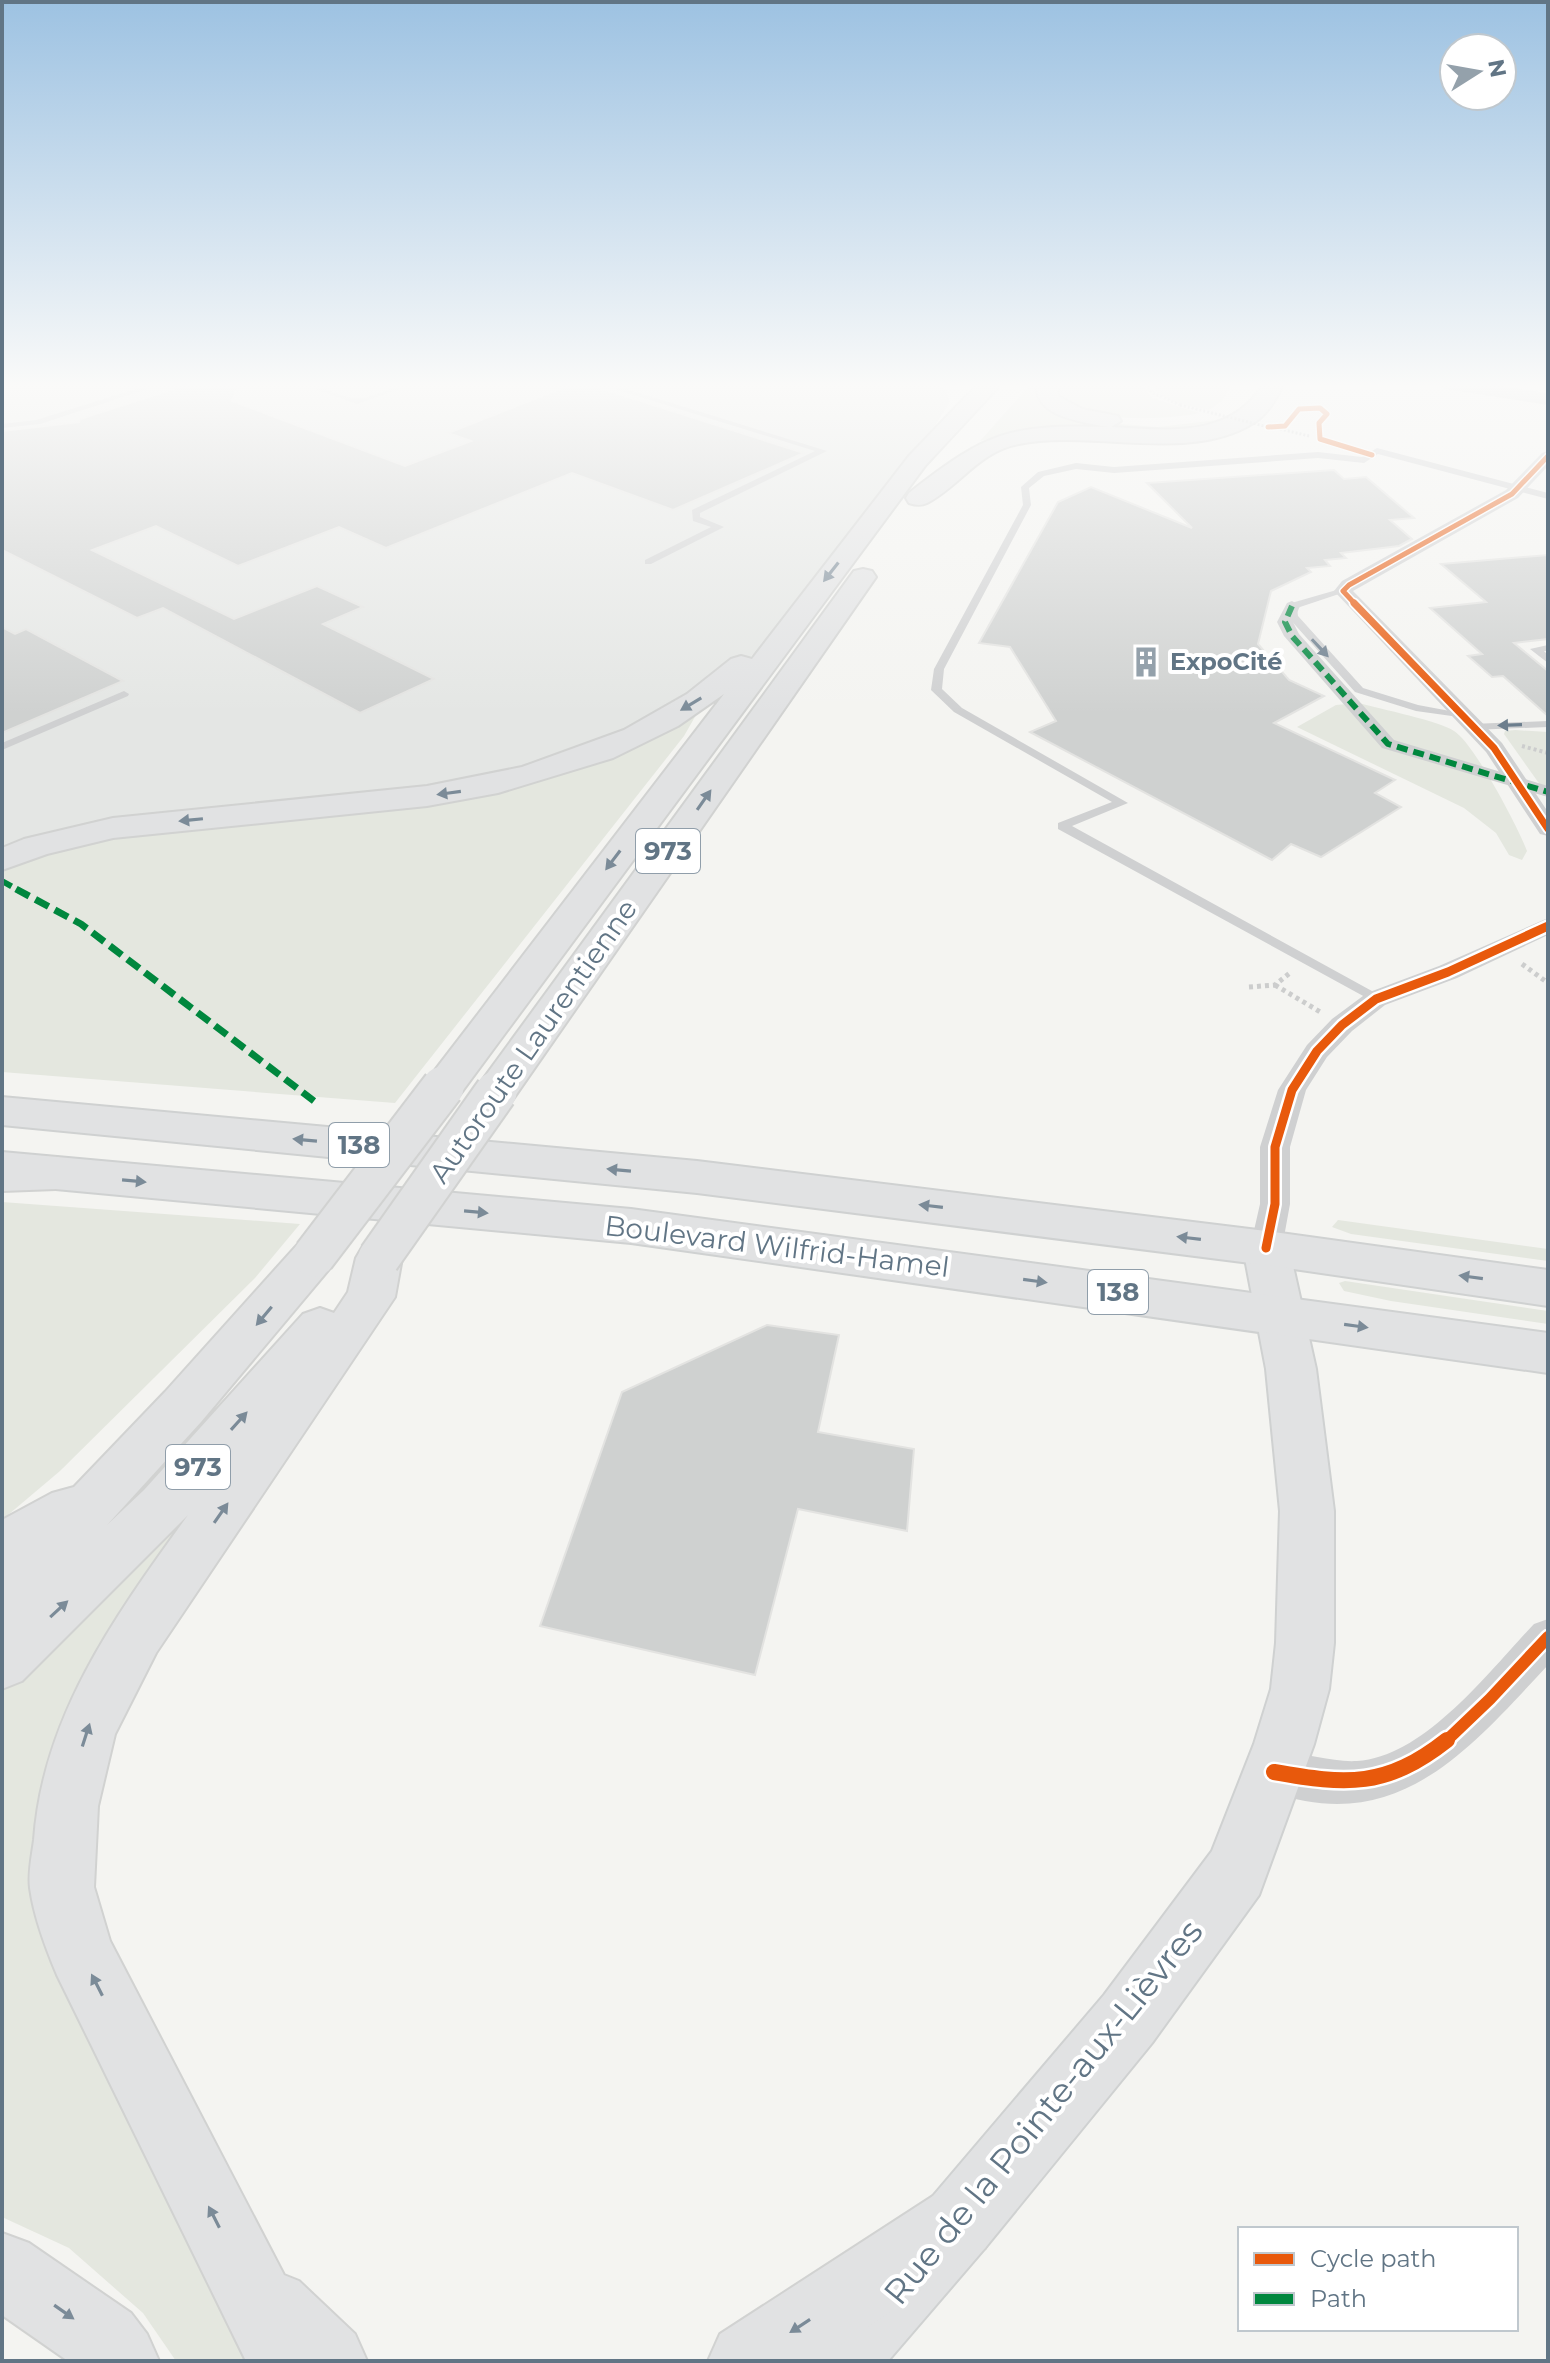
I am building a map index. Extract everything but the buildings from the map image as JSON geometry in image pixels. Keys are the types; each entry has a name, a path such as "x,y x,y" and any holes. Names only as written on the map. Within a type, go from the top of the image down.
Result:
{"main road":[{"name":"Autoroute Laurentienne","path":"2,1600 253,1329 314,1256 893,493"},
{"name":"Autoroute Laurentienne","path":"2,1662 163,1506 379,1258 922,493"},
{"path":"918,498 924,493"},
{"path":"2,860 36,846 113,828 475,789 556,770 625,741 699,700 795,619"},
{"name":"Boulevard Wilfrid-Hamel","path":"2,1111 697,1177 1266,1248 1548,1288"},
{"name":"Boulevard Wilfrid-Hamel","path":"2,1168 631,1226 1548,1353"},
{"path":"2,1175 56,1173"},
{"name":"Rue de la Pointe-aux-Lièvres","path":"837,2361 959,2222 1128,2019 1236,1872 1274,1772 1300,1689 1305,1643 1307,1511 1291,1369 1266,1248"},
{"path":"287,2361 80,1952 62,1887 67,1806 87,1728 136,1634 371,1297 379,1258"},
{"path":"2,1548 108,1488"},
{"path":"747,2361 959,2222"},
{"path":"2,2270 104,2340 120,2361"},
{"path":"250,2287 328,2361"}],"street":[{"path":"1512,493 1343,591 1494,748 1548,829"},
{"path":"1292,606 1285,622 1292,636 1388,744 1548,792"},
{"path":"1266,1248 1275,1204 1275,1147 1292,1090 1317,1051 1342,1025 1376,999 1546,930"},
{"path":"1274,1772 1347,1781 1373,1780 1416,1763 1444,1743 1548,1637"}],"lane":[{"path":"648,562 719,527 696,519 695,512 734,493"},
{"path":"1026,493 1027,505 939,669 936,690 958,710 1122,803 1062,826 1376,999"},
{"path":"1343,591 1292,606 1293,617 1359,690 1467,721 1548,724"},
{"path":"1548,648 1535,649 1548,660"},
{"path":"2,747 124,694"},
{"path":"2,851 36,846"}],"path":[{"path":"1249,987 1275,985 1306,961"},
{"path":"1275,985 1342,1025"}],"shaded area":[{"path":"2,493 893,493 795,619 699,700 556,770 2,860"},
{"path":"1359,703 1436,723 1463,739 1484,768 1515,824 1527,851 1522,860 1509,855 1496,833 1464,808 1297,727 1336,705"},
{"path":"690,714 696,715 684,736 395,1103 2,1072 2,870 92,839 432,801"},
{"path":"1505,731 1548,732 1548,796 1504,734"},
{"path":"2,1202 300,1224 255,1278 60,1471 2,1520"},
{"path":"1338,1220 1548,1249 1548,1261 1351,1234 1332,1227"},
{"path":"1345,1281 1548,1311 1548,1324 1391,1301 1344,1291 1339,1283"},
{"path":"183,1512 198,1517 42,1808 256,2361 176,2361 143,2313 69,2248 2,2217 2,1687"}],"marked path":[{"path":"1292,606 1285,622 1292,636 1388,744 1548,792"},
{"path":"2,881 81,924 314,1101"}],"cycle path":[{"path":"1513,493 1343,591 1494,748 1548,829"},
{"path":"1266,1248 1275,1204 1275,1147 1292,1090 1317,1051 1342,1025 1376,999 1448,972 1548,926"},
{"path":"1274,1772 1348,1782 1372,1780 1397,1772 1421,1759 1468,1721 1548,1637"}],"place":[{"name":"ExpoCité","path":"1146,662"}]}
